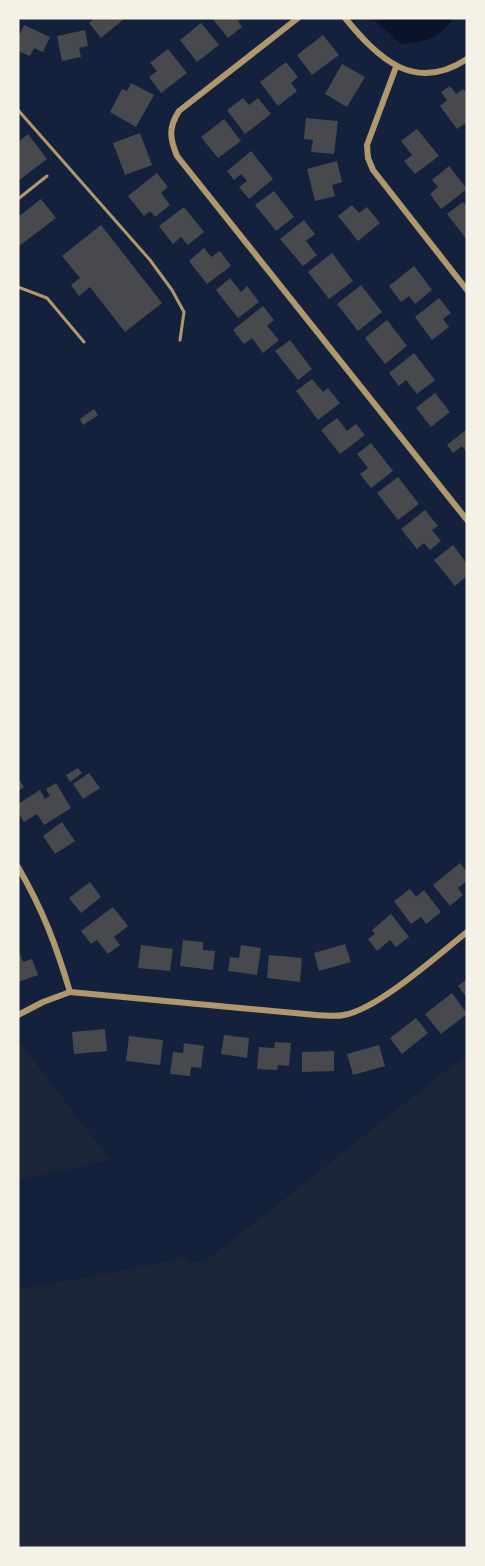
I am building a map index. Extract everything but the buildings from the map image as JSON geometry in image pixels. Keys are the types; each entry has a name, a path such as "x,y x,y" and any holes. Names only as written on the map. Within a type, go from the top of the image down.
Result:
{"street":[{"path":"297,18 179,111 173,120 170,132 172,144 177,156 467,520"},
{"path":"345,18 380,56 396,67 421,73 456,66 467,59"},
{"path":"396,67 367,145 368,158 373,170 467,290"},
{"path":"18,867 53,936 70,992"},
{"path":"18,1015 70,992 316,1015 344,1015 367,1006 392,990 467,932"}],"lane":[{"path":"18,110 150,260 172,290 184,312 180,340"},
{"path":"18,199 47,176"},
{"path":"18,287 47,298 84,342"}],"shaded area":[{"path":"372,18 454,18 442,31 431,38 401,44"},
{"path":"18,1040 110,1160 18,1180"},
{"path":"467,1054 467,1548 18,1548 18,1290 186,1258 190,1263 206,1261"}]}
